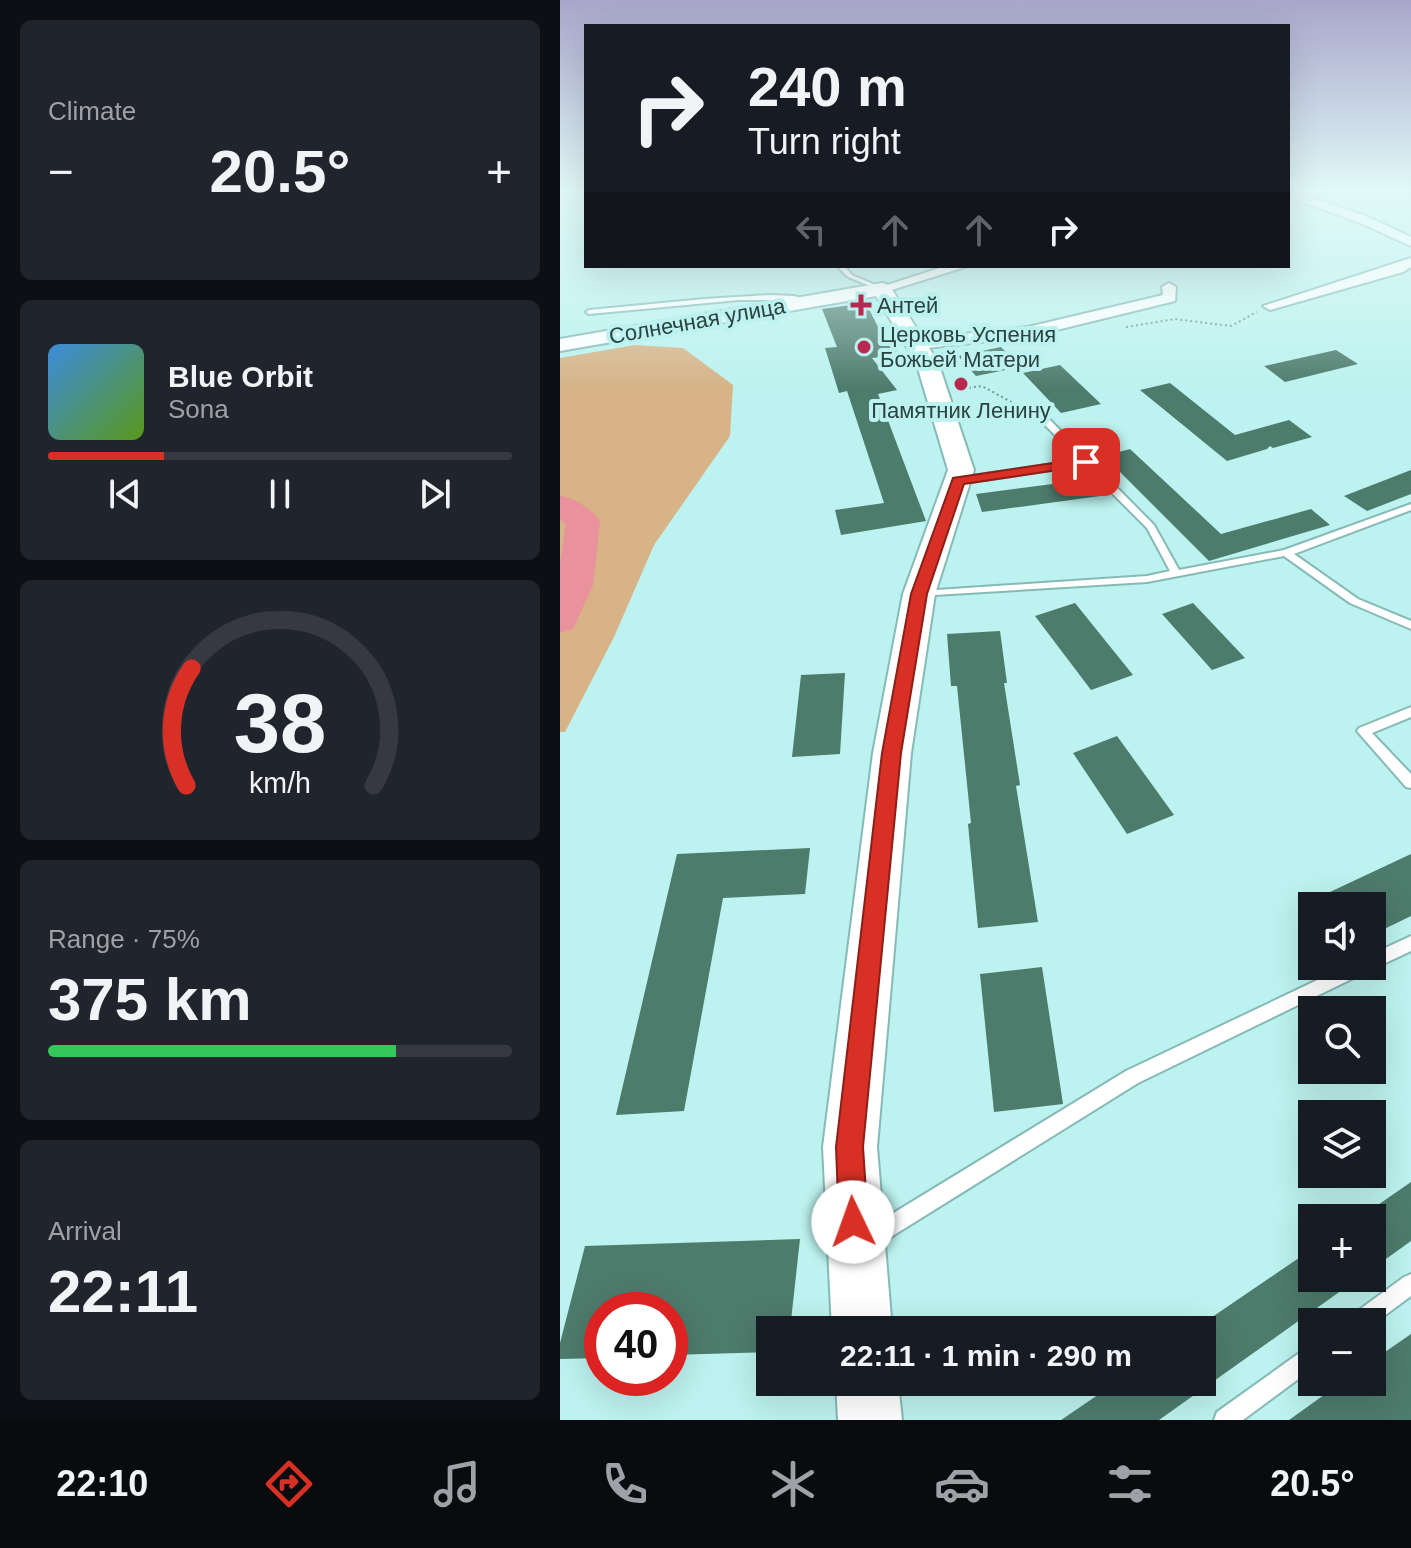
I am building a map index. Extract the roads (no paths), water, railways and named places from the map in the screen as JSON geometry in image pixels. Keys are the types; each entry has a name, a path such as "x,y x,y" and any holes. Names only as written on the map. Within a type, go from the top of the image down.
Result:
{"street":[{"path":"1270,306 1398,269 1411,262"},
{"path":"861,1316 850,1147 892,753 919,594 961,470 937,391 917,344 882,289 954,268"},
{"path":"917,344 1028,332 1170,298 1169,287"},
{"name":"Солнечная улица","path":"560,345 882,289"},
{"path":"868,1396 870,1420"}],"lane":[{"path":"842,268 850,276 882,289"},
{"path":"589,312 768,297 799,296 808,301"},
{"path":"1047,422 1151,527 1176,574"},
{"path":"958,481 1086,462"},
{"path":"919,594 1147,579 1176,574 1286,553 1411,507"},
{"path":"1286,553 1354,601 1411,625"},
{"path":"1411,712 1363,731 1411,783"},
{"path":"1386,955 1411,943"},
{"path":"855,1248 1132,1077 1334,980"},
{"path":"1378,1308 1411,1284"},
{"path":"1225,1420 1298,1366"}],"waterway":[{"path":"560,505 583,521 575,585 560,620"}],"place":[{"name":"Антей","path":"861,305"},
{"name":"Церковь Успения Божьей Матери","path":"864,347"},
{"name":"Памятник Ленину","path":"961,384"}]}
